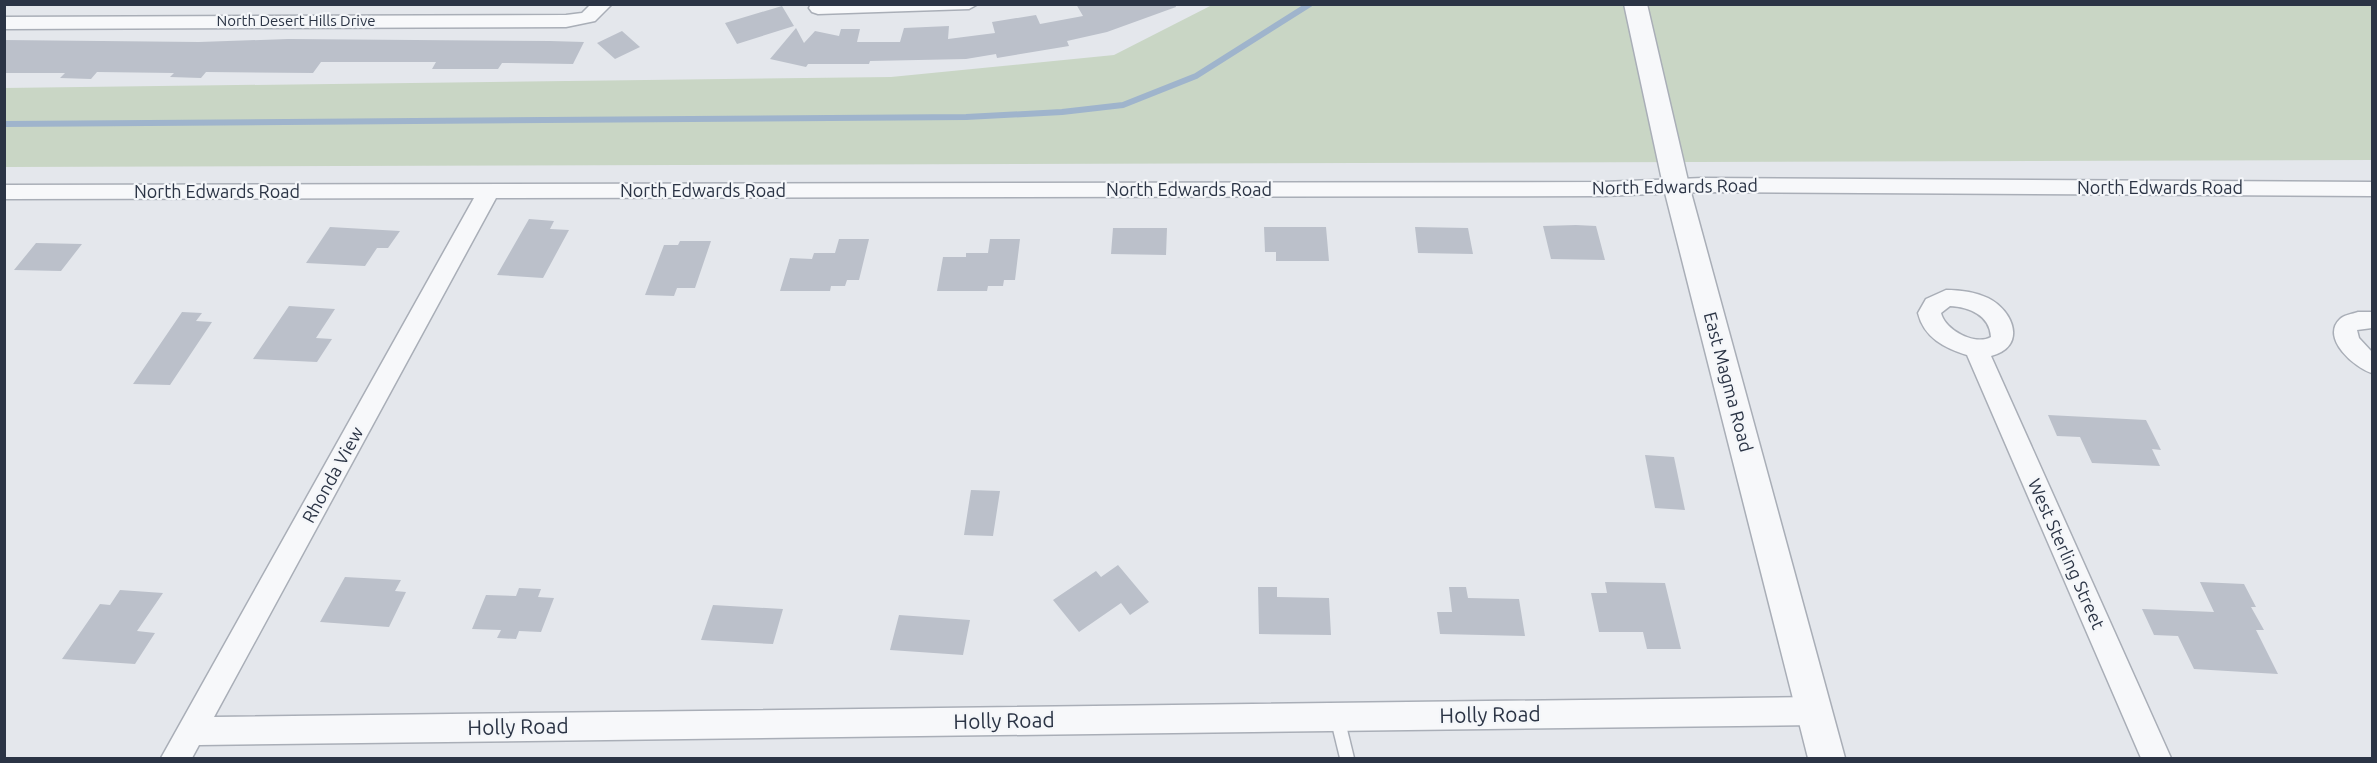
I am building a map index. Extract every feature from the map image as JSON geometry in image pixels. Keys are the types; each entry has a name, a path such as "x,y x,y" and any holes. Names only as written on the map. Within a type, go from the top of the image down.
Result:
{"street":[{"path":"159,21 172,4"},
{"name":"North Desert Hills Drive","path":"4,23 159,21 381,12 566,21 588,18 603,4"},
{"path":"819,6 969,4"},
{"name":"East Magma Road","path":"1635,4 1676,185 1827,759"},
{"name":"North Edwards Road","path":"4,192 1603,189 1676,185 2373,189"},
{"name":"Rhonda View","path":"176,759 489,191"},
{"path":"2373,320 2359,320 2350,323 2345,329 2345,337 2359,355 2373,364"},
{"name":"West Sterling Street","path":"1976,349 2156,759"},
{"name":"Holly Road","path":"193,731 1816,711"}],"lane":[{"path":"1337,717 1347,759"}],"green space":[{"path":"1214,4 2372,5 2372,160 5,167 4,88 891,77 1114,55"}],"building":[{"path":"1076,4 1175,4 1176,7 1107,32 1067,41 1069,46 997,58 996,54 966,59 870,61 869,64 808,64 806,67 770,59 796,28 804,43 815,31 839,36 841,29 860,29 857,42 900,42 904,28 949,26 948,39 995,33 992,22 1036,15 1040,24 1083,16"},
{"path":"782,6 794,26 737,44 725,23"},
{"path":"622,31 640,47 615,59 597,43"},
{"path":"288,39 584,42 573,64 502,63 498,69 432,69 436,62 321,62 313,73 206,72 201,78 170,77 174,73 97,72 91,79 60,78 65,73 4,73 4,40 199,42"},
{"path":"529,219 554,221 550,229 569,230 543,278 497,275"},
{"path":"1543,226 1596,226 1605,260 1551,259"},
{"path":"330,227 400,231 388,248 377,248 365,266 306,263"},
{"path":"1264,227 1326,227 1329,261 1276,261 1276,252 1265,252"},
{"path":"1415,227 1468,228 1473,254 1418,253"},
{"path":"1113,228 1167,228 1166,255 1111,254"},
{"path":"839,239 869,239 859,280 847,280 845,286 831,286 830,291 780,291 790,258 812,259 814,253 835,253"},
{"path":"990,239 1020,239 1015,280 1004,280 1003,286 988,286 987,291 937,291 943,257 966,257 966,253 988,253"},
{"path":"680,241 711,241 695,288 677,288 674,296 645,295 664,245 678,245"},
{"path":"36,243 82,244 61,271 14,270"},
{"path":"289,306 335,309 316,338 332,339 317,362 253,359"},
{"path":"182,312 202,313 196,321 212,322 170,385 133,384"},
{"path":"2048,415 2146,420 2161,450 2152,449 2160,466 2092,463 2080,437 2057,436"},
{"path":"1645,455 1674,457 1685,510 1655,508"},
{"path":"971,490 1000,491 993,536 964,535"},
{"path":"1118,565 1149,602 1130,615 1121,603 1079,632 1053,600 1096,571 1101,577"},
{"path":"345,577 401,580 395,591 406,592 389,627 320,622"},
{"path":"1605,582 1665,583 1681,649 1647,649 1643,632 1599,632 1591,593 1607,593"},
{"path":"2200,582 2244,584 2256,607 2251,607 2264,630 2256,630 2278,674 2194,669 2178,636 2154,635 2142,609 2214,612"},
{"path":"1258,587 1277,587 1277,597 1329,598 1331,635 1259,634"},
{"path":"1449,587 1466,587 1468,598 1519,599 1525,636 1440,634 1437,612 1452,612"},
{"path":"519,588 541,589 538,597 554,598 541,632 519,631 516,639 497,638 501,630 472,629 486,595 516,596"},
{"path":"120,590 163,593 137,631 155,633 135,664 62,659 100,604 110,605"},
{"path":"713,605 783,609 773,644 701,640"},
{"path":"899,615 970,620 963,655 890,650"}],"waterway":[{"path":"4,124 966,117 1062,112 1123,105 1196,76 1310,4"}]}
